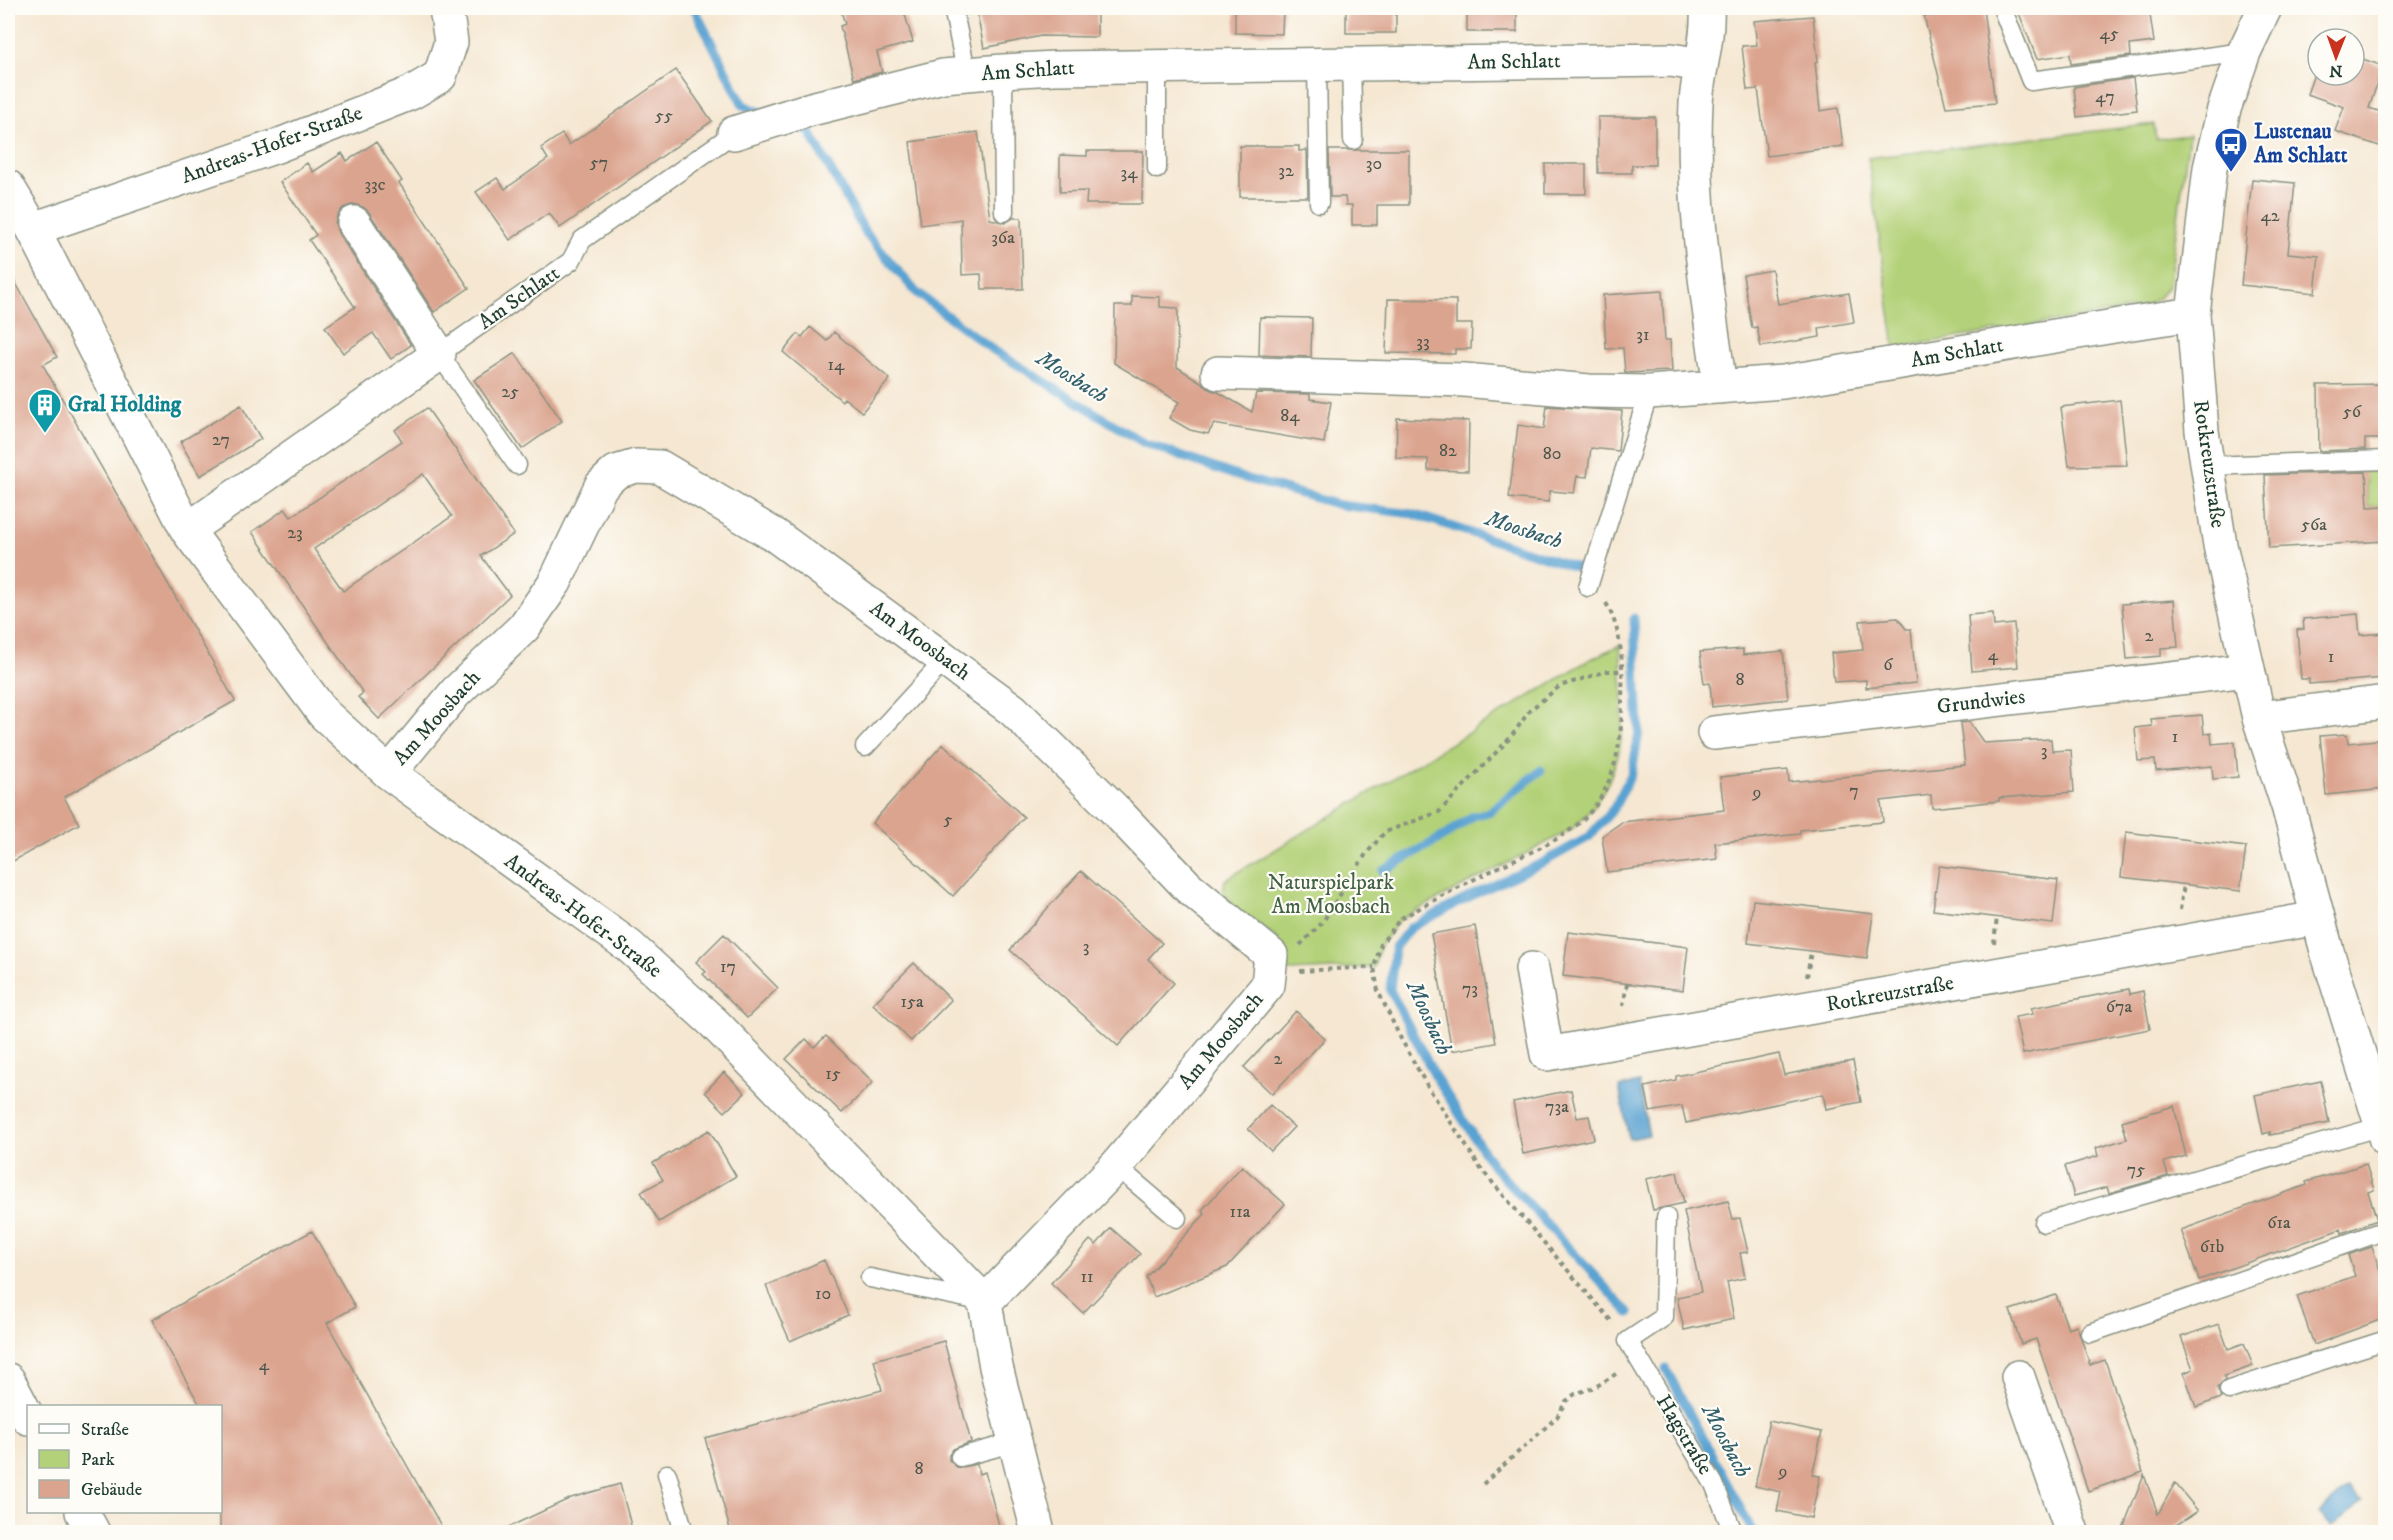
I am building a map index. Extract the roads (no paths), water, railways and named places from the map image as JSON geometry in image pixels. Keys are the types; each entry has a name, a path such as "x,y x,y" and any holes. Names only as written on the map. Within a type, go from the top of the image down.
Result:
{"street":[{"name":"Andreas-Hofer-Straße","path":"33,229 277,146 411,93 440,76 452,42 446,8"},
{"path":"1707,8 1708,28 1696,103 1698,195 1720,387"},
{"name":"Rotkreuzstraße","path":"2265,8 2244,52 2224,109 2210,168 2193,314 2202,431 2220,545 2259,718 2288,806 2318,918 2384,1133"},
{"name":"Am Schlatt","path":"734,133 811,109 943,76 1003,71 1157,66 1671,60 1701,65"},
{"name":"Andreas-Hofer-Straße","path":"8,187 33,229 187,530 324,714 389,773 629,946 714,1023 985,1302"},
{"path":"187,530 439,354 354,223"},
{"name":"Am Schlatt","path":"1218,373 1464,380 1589,391 1649,392 1783,382 2193,314"},
{"name":"Am Moosbach","path":"389,773 456,692 524,627 555,582 601,486 616,472 636,466 660,467 776,536 1013,710 1114,809 1188,887 1270,964 1268,985 1116,1166"},
{"name":"Grundwies","path":"1714,733 2247,670"},
{"path":"2259,718 2385,702"},
{"name":"Rotkreuzstraße","path":"1532,969 1547,1054 2318,918"},
{"path":"1038,1533 996,1367 985,1302 1116,1166"},
{"path":"2018,1377 2072,1533"},
{"path":"8,1380 27,1416"},
{"path":"83,1513 93,1533"}],"lane":[{"path":"953,8 967,75"},
{"path":"2002,8 2031,81 2244,52"},
{"path":"1317,64 1319,203"},
{"path":"1350,64 1353,140"},
{"path":"1157,66 1157,169"},
{"path":"1003,71 1004,212"},
{"name":"Am Schlatt","path":"439,354 571,261 582,240 734,133"},
{"path":"439,354 517,465"},
{"path":"1588,586 1649,392"},
{"path":"2207,466 2385,460"},
{"path":"865,747 946,659"},
{"path":"2044,1223 2384,1133"},
{"path":"1116,1166 1177,1218"},
{"name":"Hagstraße","path":"1666,1217 1664,1317 1633,1348 1714,1484 1733,1533"},
{"path":"2090,1333 2385,1230"},
{"path":"870,1278 985,1302"},
{"path":"2229,1390 2385,1341"},
{"path":"960,1457 1016,1442"},
{"path":"667,1474 684,1533"}],"water":[{"path":"1639,1083 1649,1135 1629,1139 1619,1087"},
{"path":"2348,1487 2362,1502 2332,1527 2319,1513"}],"waterway":[{"name":"Moosbach","path":"694,8 743,105 765,114"},
{"name":"Moosbach","path":"791,124 809,131 865,232 916,292 990,348 1144,443 1237,476 1340,505 1413,514 1581,569"},
{"name":"Moosbach","path":"1629,1313 1493,1166 1436,1078 1390,990 1395,947 1410,928 1544,862 1589,837 1614,808 1632,773 1639,732 1634,618"},
{"path":"1383,871 1446,835 1473,816 1489,812 1541,770"},
{"name":"Moosbach","path":"1666,1369 1753,1532"}],"place":[{"name":"Lustenau Am Schlatt","path":"2231,173"},
{"name":"Gral Holding","path":"45,434"}],"park label":[{"name":"Naturspielpark Am Moosbach","path":"1331,895"}]}
